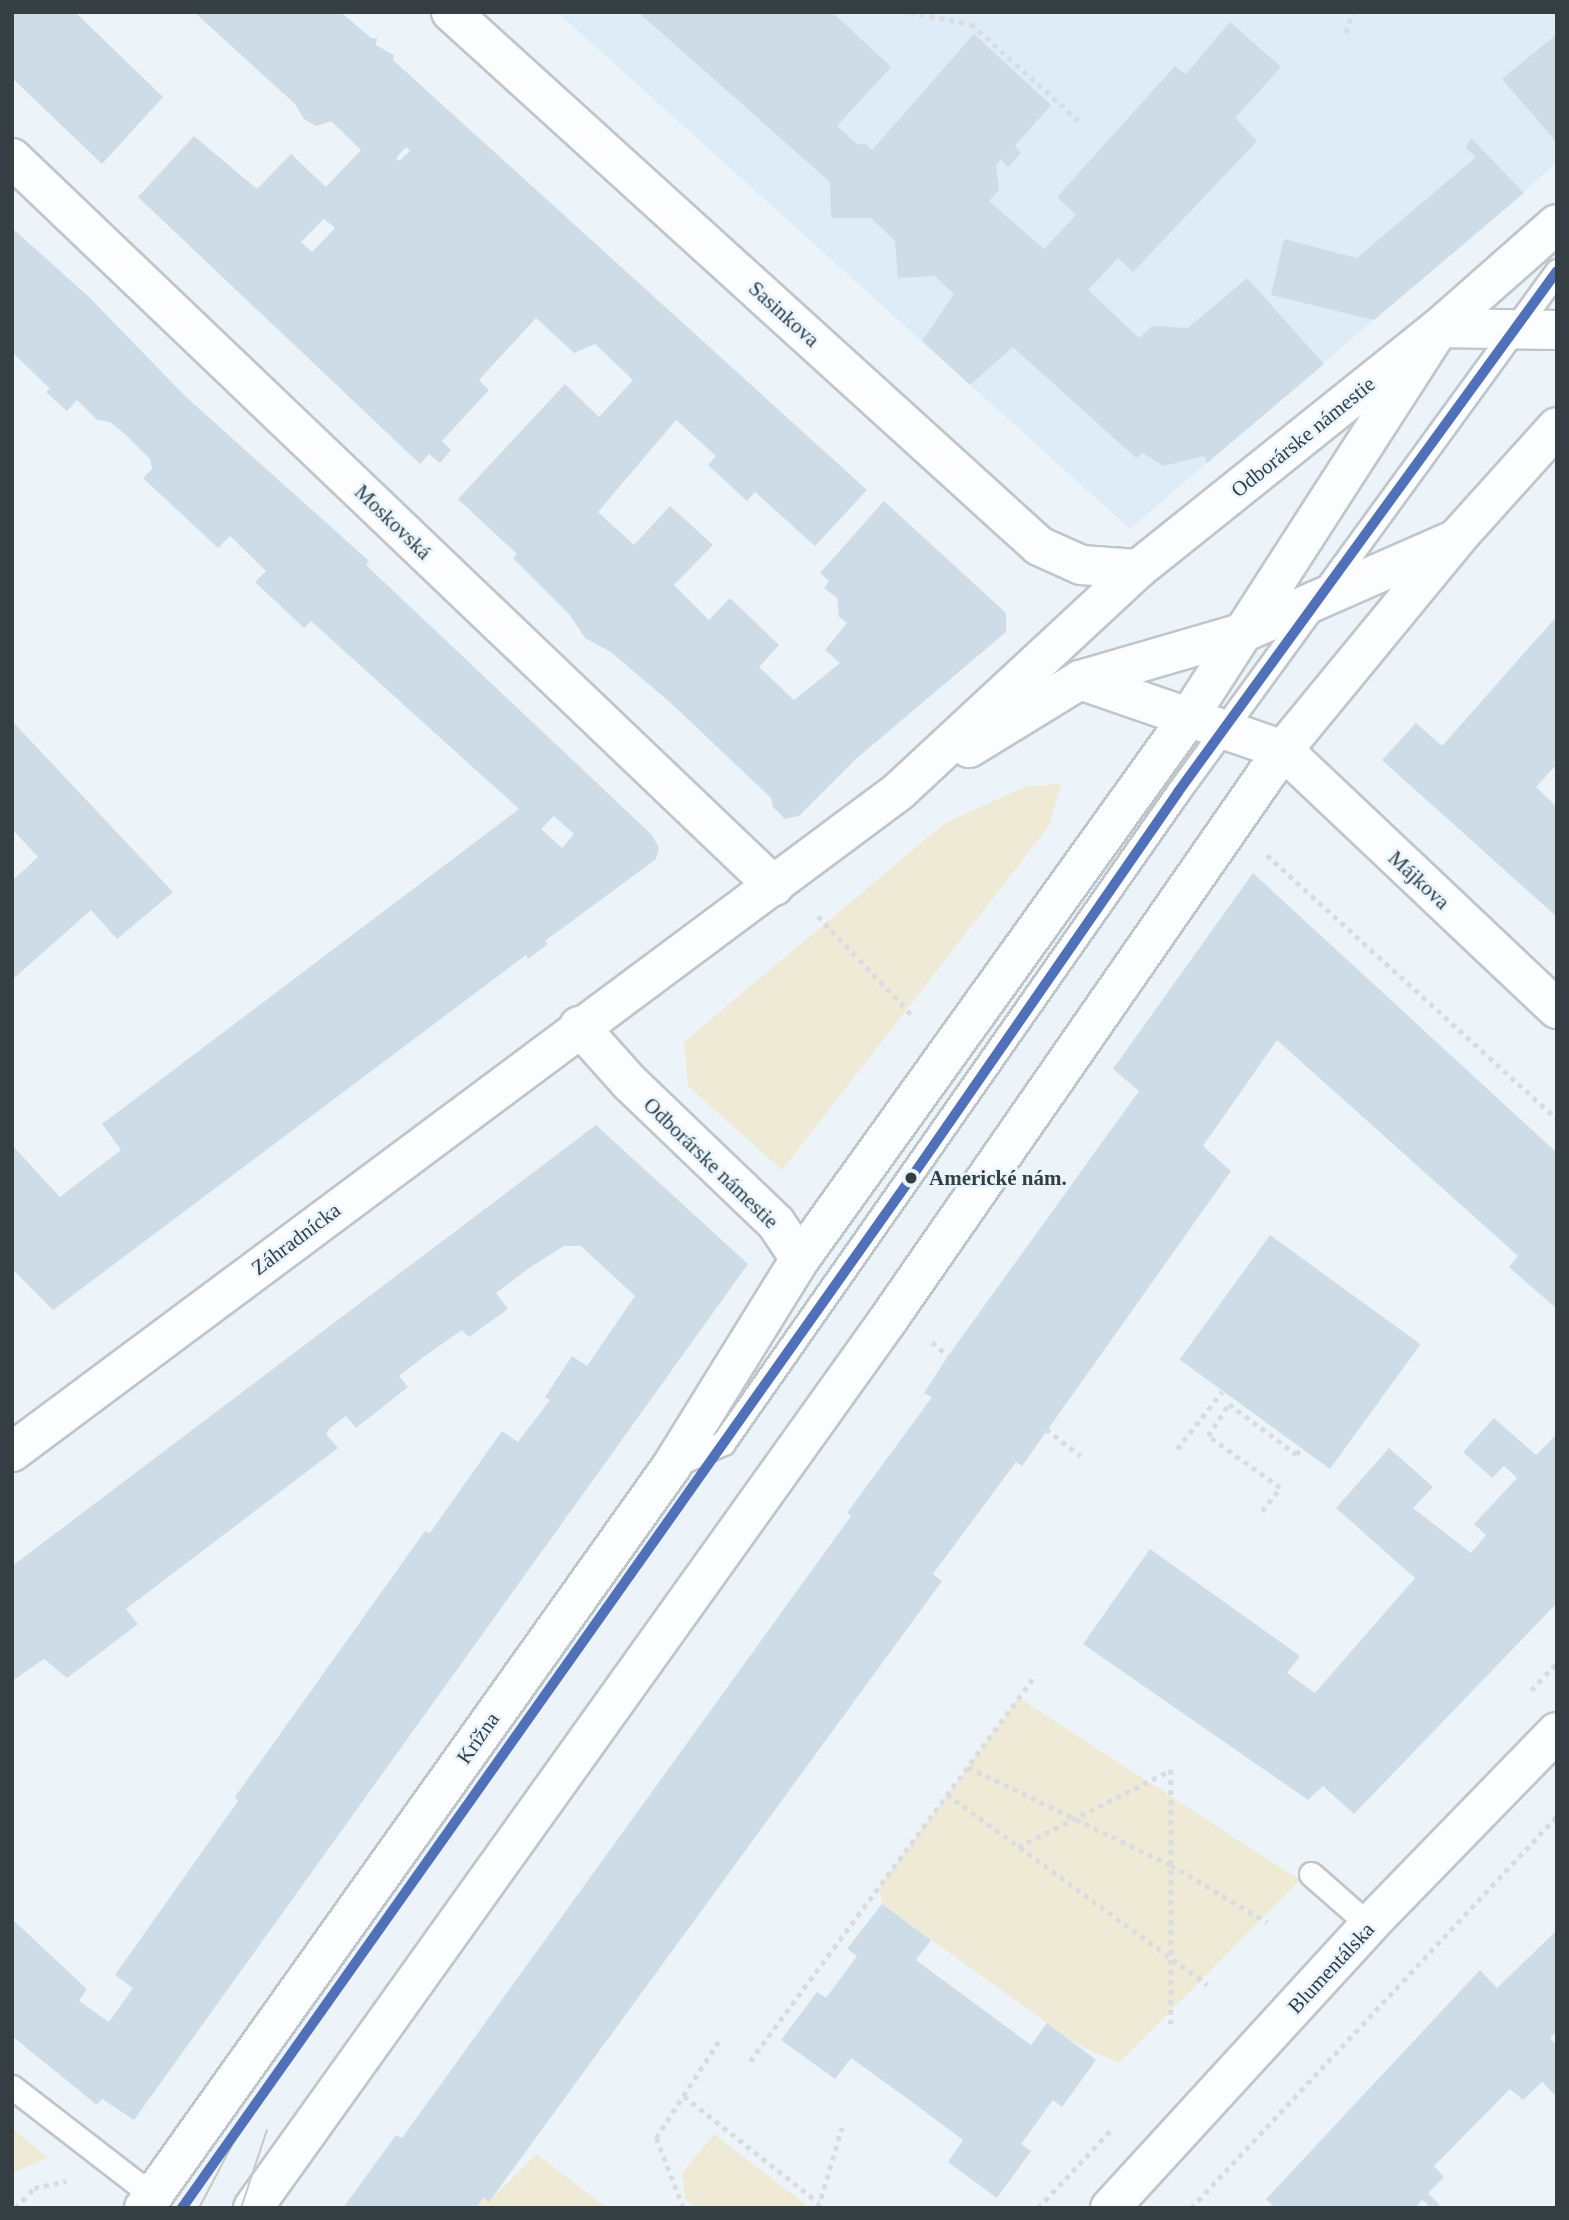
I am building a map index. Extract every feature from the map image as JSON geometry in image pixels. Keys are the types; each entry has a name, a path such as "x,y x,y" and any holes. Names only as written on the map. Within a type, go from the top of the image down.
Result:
{"street":[{"name":"Sasinkova","path":"451,12 1039,546 1081,565 1139,569"},
{"name":"Moskovská","path":"12,158 774,886"},
{"path":"1439,328 1557,224"},
{"name":"Odborárske námestie","path":"1439,328 1298,553 1242,633 1188,718 800,1259 776,1223 630,1083 579,1026 774,886 899,791 1139,569 1439,328"},
{"path":"1439,328 1557,330"},
{"name":"Odborárske námestie","path":"253,2208 888,1321 1283,750 1457,538 1557,427"},
{"name":"Odborárske námestie","path":"899,791 1080,680 1242,633 1313,604 1457,538"},
{"path":"1080,680 1283,750"},
{"name":"Májkova","path":"1283,750 1557,1009"},
{"name":"Záhradnícka","path":"15,1445 579,1026"},
{"name":"Krížna","path":"155,2204 671,1467 800,1259"},
{"name":"Blumentálska","path":"1110,2208 1369,1926 1557,1732"}],"lane":[{"path":"671,1467 723,1443 1313,604 1557,271"},
{"path":"1311,1874 1369,1926"},
{"path":"12,2087 155,2204"}],"path":[{"path":"910,12 971,24 1079,121"},
{"path":"1346,33 1352,12"},
{"path":"1256,846 1557,1119"},
{"path":"818,916 917,1021"},
{"path":"932,1342 948,1356"},
{"path":"1177,1449 1222,1392"},
{"path":"1262,1511 1280,1488 1208,1436 1229,1404 1296,1454 1301,1449"},
{"path":"1046,1429 1081,1456"},
{"path":"750,2061 1035,1676"},
{"path":"968,1768 1171,1865 1267,1922"},
{"path":"1018,1847 1171,1770 1171,2024"},
{"path":"947,1794 1171,1961 1208,1985"},
{"path":"1191,2208 1557,1816"},
{"path":"683,2208 656,2138 720,2039"},
{"path":"684,2096 818,2205 842,2127"},
{"path":"15,2208 34,2188 114,2169"}],"shaded area":[{"path":"557,12 1557,12 1557,163 1130,529"},
{"path":"1061,784 1049,826 782,1170 688,1086 684,1042 945,823 1027,786"},
{"path":"1019,1698 1300,1880 1119,2063 1076,2044 882,1904 879,1887"},
{"path":"12,2128 48,2158 12,2173"},
{"path":"714,2134 809,2208 697,2208 685,2200 682,2173"},
{"path":"537,2154 607,2208 476,2208 484,2197 489,2201"}],"building":[{"path":"12,12 75,12 163,97 102,164 12,78"},
{"path":"194,12 341,12 371,38 377,38 376,45 394,55 393,60 867,490 815,546 755,492 747,501 708,465 716,456 676,420 598,512 634,545 670,506 713,545 674,585 709,620 730,598 779,645 759,667 794,700 840,663 825,650 847,623 839,617 837,598 824,588 829,581 820,573 884,501 1006,613 1006,632 857,758 799,816 785,819 773,807 771,798 673,705 611,652 585,638 569,614 513,558 517,554 458,499 565,384 599,417 633,380 595,344 574,353 536,318 479,380 489,390 442,441 451,450 440,463 429,454 420,464 138,197 194,136 257,189 291,154 326,187 361,150 331,121 316,126 304,119 295,104","holes":["406,147 410,151 399,161 396,158","324,219 335,228 312,252 301,242"]},
{"path":"638,12 832,12 891,67 837,126 858,145 864,143 872,150 974,34 1051,105 1015,146 1021,153 1008,167 1001,159 996,165 999,190 989,201 1044,249 1076,215 1057,197 1175,66 1186,74 1230,22 1281,67 1235,118 1257,141 1133,272 1118,258 1088,290 1139,338 1152,326 1188,328 1247,278 1324,364 1207,463 1204,456 1163,466 1143,453 1136,458 1013,347 970,385 922,341 954,294 935,276 898,278 895,241 871,218 831,218 830,182"},
{"path":"1557,34 1557,143 1502,79"},
{"path":"1471,138 1524,193 1374,320 1271,295 1284,239 1357,258 1476,157 1466,148"},
{"path":"12,228 89,297 186,397 369,561 366,565 652,835 659,848 656,859 545,941 548,944 528,959 526,955 53,1310 12,1269 12,1145 60,1197 121,1150 102,1124 519,809 311,621 304,628 255,582 266,571 230,536 218,548 143,478 152,469 150,459 125,434 110,422 97,420 77,400 67,411 46,392 50,389 12,352","holes":["554,816 574,834 562,848 541,829"]},
{"path":"1557,616 1557,764 1536,787 1557,807 1557,917 1382,760 1416,723 1442,746"},
{"path":"12,721 173,892 117,939 91,910 12,980 12,881 38,857 12,829"},
{"path":"1253,873 1557,1153 1557,1309 1509,1267 1518,1256 1277,1040 1203,1146 1231,1171 1022,1466 1016,1462 933,1574 942,1581 489,2202 484,2197 476,2208 343,2208 396,2135 402,2138 851,1516 847,1513 932,1397 924,1393 948,1356 1139,1091 1113,1069"},
{"path":"596,1125 748,1264 134,2120 102,2099 97,2105 12,2036 12,1919 87,1989 79,2001 109,2022 133,1988 115,1975 238,1801 235,1797 425,1531 430,1533 502,1431 518,1442 550,1400 545,1397 572,1356 587,1366 635,1296 581,1246 564,1246 529,1268 496,1293 508,1309 469,1337 462,1330 399,1376 408,1387 356,1428 346,1416 330,1428 326,1434 338,1448 126,1609 138,1624 67,1678 44,1659 12,1681 12,1566"},
{"path":"1270,1235 1420,1344 1330,1469 1179,1360"},
{"path":"1494,1418 1536,1455 1557,1434 1557,1603 1354,1814 1323,1786 1308,1800 1083,1644 1150,1549 1300,1656 1287,1673 1315,1693 1415,1578 1336,1508 1389,1448 1433,1487 1413,1508 1471,1553 1486,1535 1474,1524 1517,1478 1504,1466 1492,1478 1463,1452"},
{"path":"882,1904 931,1940 916,1960 1031,2045 1047,2023 1096,2060 1062,2107 1053,2100 1021,2144 1031,2151 997,2198 948,2162 963,2140 908,2099 851,2058 835,2079 781,2040 817,1992 826,1998 857,1956 847,1949"},
{"path":"1557,1930 1557,2031 1550,2038 1557,2045 1557,2097 1542,2082 1523,2100 1510,2089 1434,2166 1444,2177 1428,2193 1440,2205 1432,2208 1422,2200 1415,2208 1275,2208 1266,2199 1480,1970 1497,1988"}],"tram line":[{"path":"199,2208 246,2119"},
{"path":"241,2208 267,2130"}],"transit line":[{"path":"182,2208 911,1178 1178,792 1557,271"}],"place":[{"name":"Americké nám.","path":"911,1178"}]}
